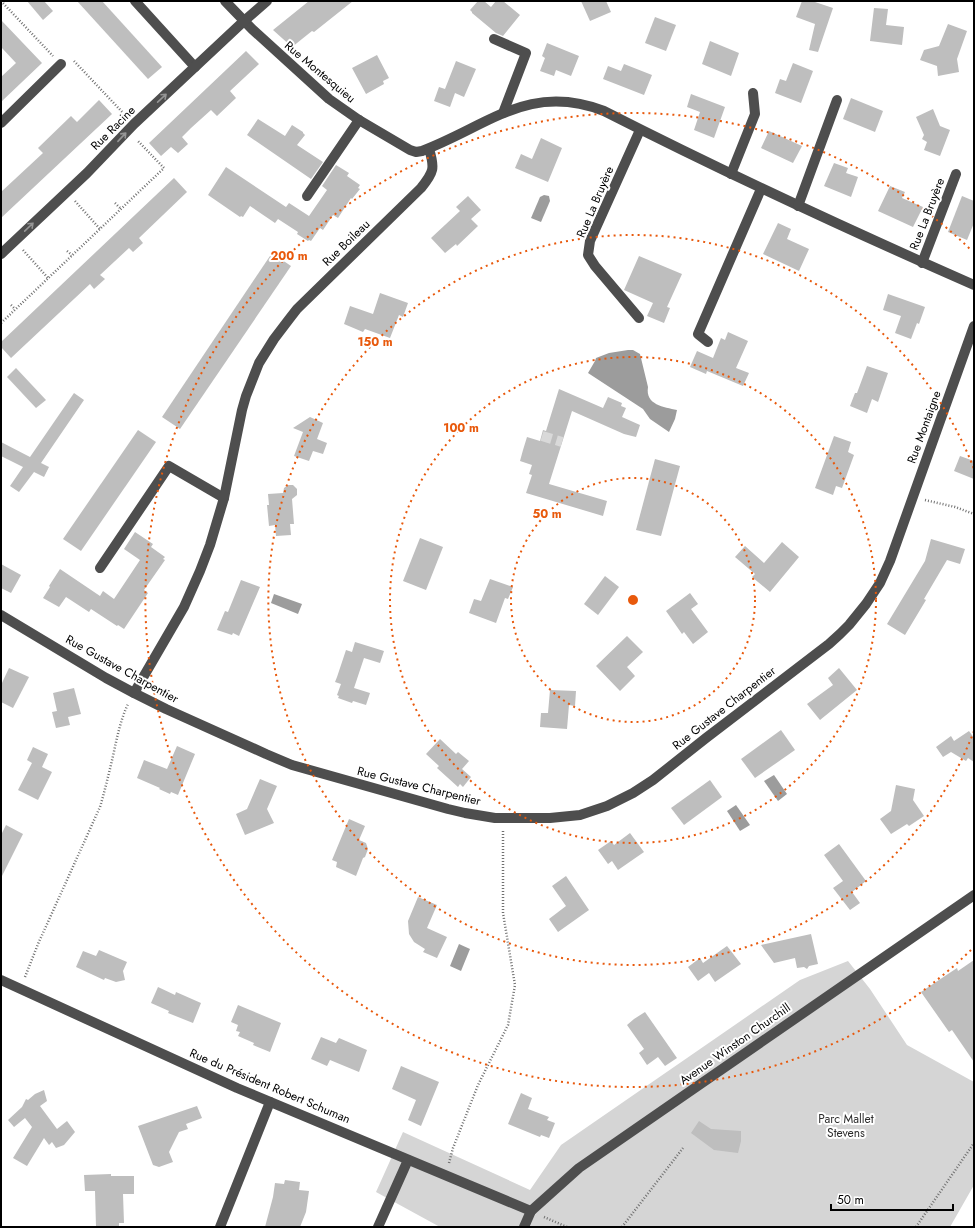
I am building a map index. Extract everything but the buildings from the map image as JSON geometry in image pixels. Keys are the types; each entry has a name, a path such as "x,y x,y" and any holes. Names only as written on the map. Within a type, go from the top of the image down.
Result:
{"street":[{"path":"135,1 195,67"},
{"name":"Rue Montesquieu","path":"225,1 259,36 338,106 410,150 416,152 429,149"},
{"name":"Rue Racine","path":"1,254 67,192 128,130 267,1"},
{"path":"494,39 526,53 503,113"},
{"path":"1,123 62,64"},
{"path":"731,174 755,114 753,93"},
{"path":"798,206 837,100"},
{"name":"Rue La Bruyère","path":"429,149 503,113 536,103 566,101 587,105 597,108 761,189 922,263 974,285"},
{"path":"307,196 359,120"},
{"name":"Rue La Bruyère","path":"639,318 595,266 588,255 590,241 640,130"},
{"name":"Rue Boileau","path":"134,693 176,621 192,590 210,545 224,498 242,410 259,363 274,339 298,309 421,188 433,168 433,162 429,149"},
{"name":"Rue La Bruyère","path":"922,263 956,174"},
{"path":"708,342 698,334 761,189"},
{"name":"Rue Montaigne","path":"898,537 974,326"},
{"path":"100,568 169,466 224,498"},
{"name":"Rue Gustave Charpentier","path":"1,616 134,693 166,709 292,765 465,813 503,818 550,818 580,814 607,806 633,793 829,644 849,625 866,604 880,583 898,537"},
{"name":"Avenue Winston Churchill","path":"524,1227 531,1211 579,1168 974,895"},
{"name":"Rue du Président Robert Schuman","path":"1,980 237,1088 531,1211"},
{"path":"220,1227 270,1102"},
{"path":"378,1227 408,1160"}],"path":[{"path":"1,323 164,168 128,130"},
{"path":"67,192 100,229"},
{"path":"115,203 121,209"},
{"path":"15,241 48,278"},
{"path":"67,251 72,255"},
{"path":"11,305 15,310"},
{"path":"913,498 955,507 974,514"},
{"path":"20,989 38,944 100,807 121,724 134,693"},
{"path":"446,1176 453,1148 478,1085 508,1025 515,985 503,913 503,818"},
{"path":"916,1227 974,1143"},
{"path":"622,1227 683,1148"},
{"path":"531,1211 567,1227"}],"green space":[{"name":"Parc Mallet Stevens","path":"848,961 870,989 907,1045 974,1082 974,1185 950,1227 440,1227 376,1192 403,1132 530,1190 561,1145 800,980"}],"shaded area":[{"path":"544,195 549,196 550,201 541,222 531,218 540,197"},
{"path":"633,350 640,354 648,387 649,398 656,404 677,410 669,432 650,419 643,409 588,373 596,358 609,353"},
{"path":"274,594 302,604 298,614 271,603"},
{"path":"774,775 787,794 778,801 764,781"},
{"path":"736,805 750,825 740,831 727,811"},
{"path":"459,944 470,949 461,971 450,966"}],"tunnel":[{"path":"542,436 562,442"}]}
